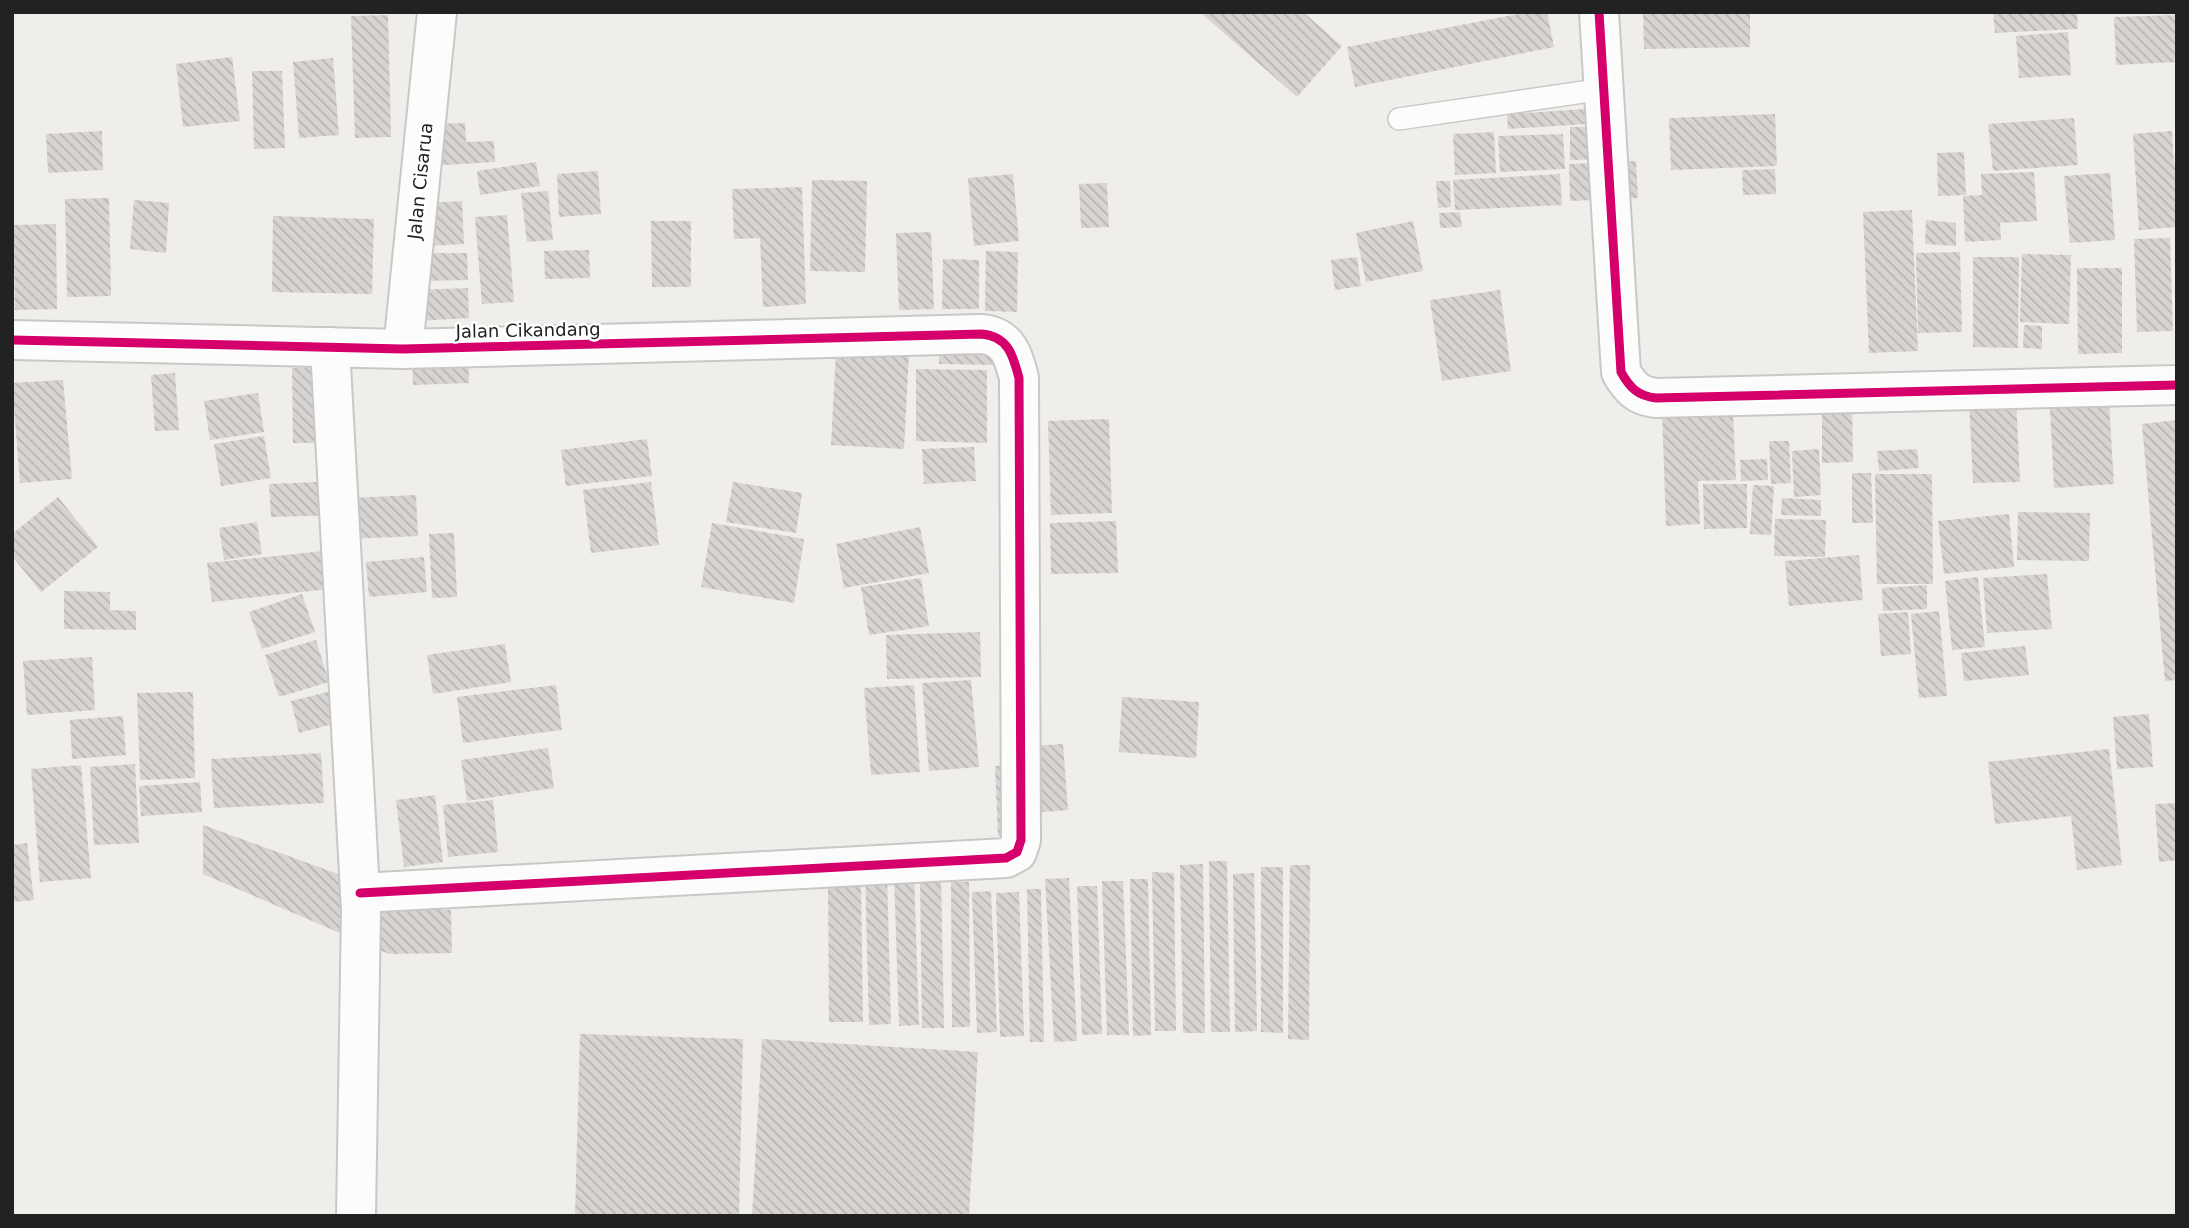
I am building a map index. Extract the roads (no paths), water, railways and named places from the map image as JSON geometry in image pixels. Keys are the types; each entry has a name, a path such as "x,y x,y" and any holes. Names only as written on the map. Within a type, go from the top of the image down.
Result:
{"street":[{"name":"Jalan Cisarua","path":"403,349 437,12"},
{"path":"1599,12 1622,372 1633,390 1644,397 2177,385"},
{"name":"Jalan Cikandang","path":"12,340 403,349 981,334 1001,339 1015,361 1019,378 1021,840 1017,852 1006,858 360,893"},
{"path":"330,347 360,893 356,1216"}],"lane":[{"path":"1399,119 1604,89"}]}
